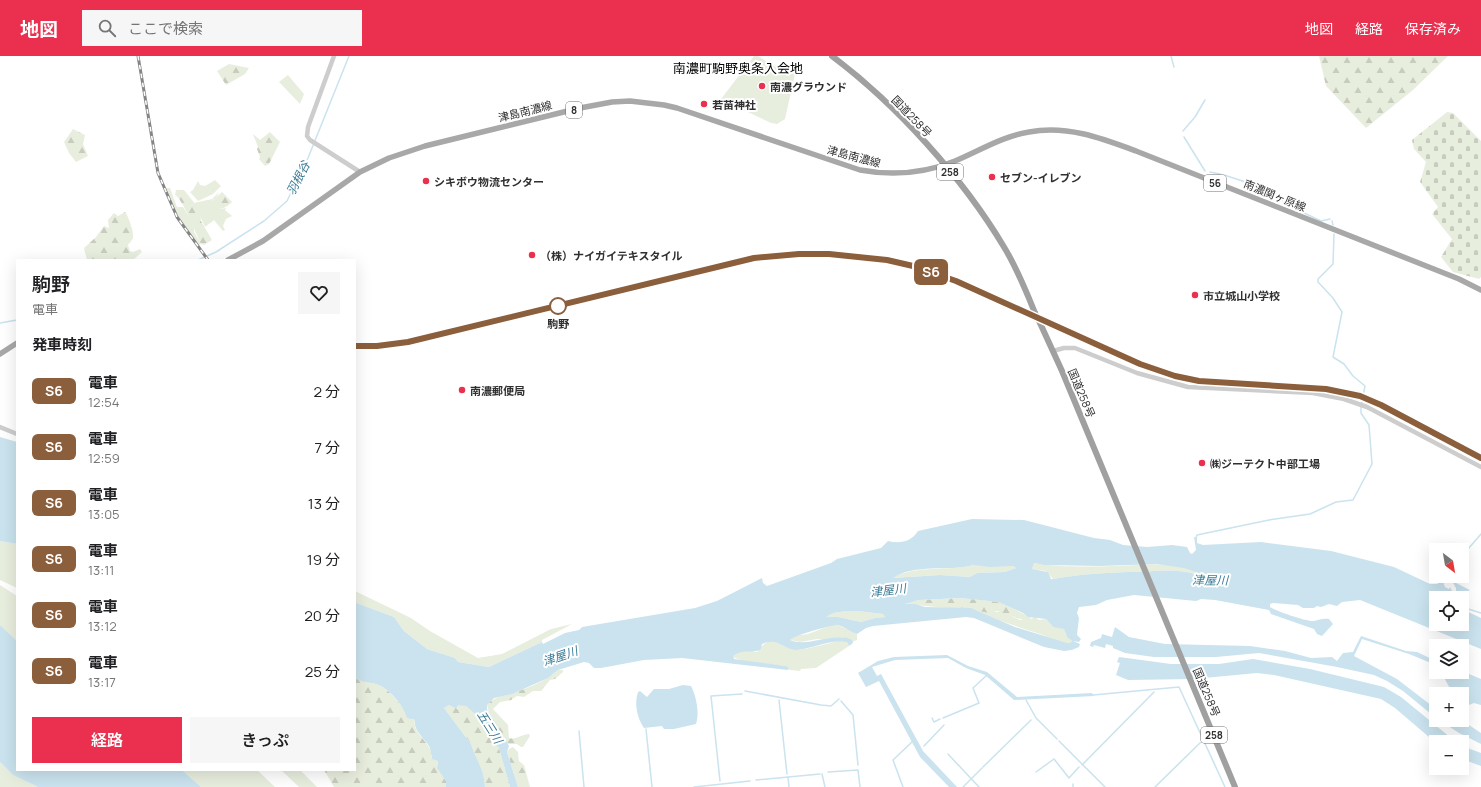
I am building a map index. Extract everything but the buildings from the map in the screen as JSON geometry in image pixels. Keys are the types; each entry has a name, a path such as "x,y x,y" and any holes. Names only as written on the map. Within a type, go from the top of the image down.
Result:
{"highway":[{"name":"国道258号","path":"832,56 867,84 900,116 944,165 972,201 1004,247 1062,371 1235,787"}],"main road":[{"name":"津島南濃線","path":"230,259 263,241 360,172 389,158 425,146 580,108 612,102 664,104 860,170 880,174 900,174 944,165"},
{"name":"南濃関ヶ原線","path":"944,165 992,144 1029,132 1063,130 1082,133 1136,151 1459,279 1481,290"},
{"path":"0,354 16,344"}],"street":[{"path":"334,56 308,128 307,136 310,140 327,152 360,172"},
{"path":"1053,351 1064,348 1075,348 1137,373 1188,387 1324,394 1364,406 1481,466"},
{"path":"0,427 16,434"}],"green space":[{"name":"南濃グラウンド","path":"754,56 758,56 774,66 795,74 785,119 777,124 771,123 721,99"},
{"path":"1319,56 1448,56 1413,90 1366,128 1326,86"},
{"path":"229,64 249,68 245,74 226,85 217,71"},
{"path":"288,75 304,94 300,104 279,82"},
{"path":"1447,112 1453,113 1481,141 1481,277 1479,279 1453,272 1441,257 1452,239 1432,214 1438,207 1420,182 1426,162 1414,149 1412,140"},
{"path":"73,129 85,135 83,144 88,156 76,162 69,153 64,142"},
{"path":"270,132 280,142 269,164 265,166 259,159 258,147 253,134 260,140"},
{"path":"215,180 221,186 213,194 198,201 190,192 193,190 198,181 200,185 205,186"},
{"path":"170,188 177,207 183,207 194,225 194,232 201,244 198,245 188,232 168,197 165,189"},
{"path":"176,190 184,190 200,210 201,221 212,240 204,245 201,244 182,203 175,195"},
{"path":"219,192 216,198 212,200 220,209 226,208 225,210 232,216 226,219 223,226 225,230 223,231 214,220 205,227 194,203 212,199"},
{"path":"222,192 232,202 224,208 215,208 211,202"},
{"path":"125,212 128,216 133,235 128,245 130,251 133,252 140,249 142,252 134,259 87,259 84,248 96,237 104,226 109,228 108,220 114,213 118,216"},
{"path":"0,541 16,544 16,588 0,580"},
{"path":"1034,563 1082,567 1156,564 1179,566 1199,573 1198,575 1183,571 1169,570 1117,572 1053,579 1046,571 1032,569"},
{"path":"973,565 1013,566 1016,568 1005,572 977,573 970,577 940,575 892,578 912,571"},
{"path":"0,585 16,595 16,640 0,625"},
{"path":"356,591 411,618 430,631 478,658 502,654 551,629 572,624 542,640 542,642 489,667 458,662 455,658 427,649 404,631 394,617 356,603"},
{"path":"960,598 1001,602 1031,618 1029,622 997,611 990,613 969,608 957,609 905,604 919,600"},
{"path":"858,611 883,614 885,617 861,622 838,617 827,617 837,612"},
{"path":"978,611 1003,612 1020,620 1029,620 1035,617 1039,620 1046,619 1053,627 1061,627 1065,630 1066,635 1072,641 1070,644 1059,641 1001,621"},
{"path":"832,625 838,625 857,634 857,640 852,642 842,637 800,642 790,640 793,636 808,634"},
{"path":"769,641 778,642 792,650 798,650 838,641 847,642 849,646 816,668 801,669 800,671 790,670 786,666 744,661 732,657 733,654 741,651 757,652"},
{"path":"558,670 563,670 563,672 555,679 550,680 541,691 533,691 524,697 517,696 511,700 500,702 493,709 508,725 509,738 529,734 530,736 523,747 517,744 507,744 490,716 487,705 496,698 537,684"},
{"path":"356,678 384,688 397,700 411,719 415,720 416,730 429,747 431,757 438,761 437,766 446,781 446,787 334,787 325,771 356,771"},
{"path":"461,704 466,706 476,715 492,742 499,748 510,787 485,787 483,776 471,744 444,708 449,705 458,709 458,705"},
{"path":"513,747 518,752 519,761 524,765 530,787 518,787 507,752"},
{"path":"0,762 13,775 38,787 0,787"},
{"path":"183,771 258,771 275,787 201,787"},
{"path":"282,771 301,771 317,787 299,787"}],"water":[{"path":"0,437 16,442 16,544 0,541"},
{"path":"972,519 1024,520 1094,538 1110,540 1123,545 1147,547 1172,545 1187,547 1192,554 1196,550 1194,537 1197,538 1197,543 1203,545 1261,542 1331,551 1394,567 1430,584 1443,583 1445,587 1449,589 1450,587 1452,591 1429,591 1429,628 1360,600 1342,602 1337,606 1329,604 1314,608 1303,608 1298,605 1270,604 1270,607 1273,609 1305,620 1314,621 1329,619 1333,624 1322,636 1317,634 1314,629 1271,614 1269,610 1215,600 1201,599 1196,601 1134,595 1107,600 1096,605 1079,607 1077,613 1079,618 1077,635 1081,639 1079,642 1073,641 1080,644 1079,647 1064,651 1044,647 974,618 966,617 873,626 866,628 857,634 840,626 833,625 804,633 790,640 804,642 839,637 852,640 853,643 849,646 847,642 841,641 793,650 777,643 768,642 762,644 761,649 758,651 740,652 733,656 734,659 786,666 789,668 788,670 682,658 644,660 601,668 594,668 589,663 584,662 558,670 548,678 512,694 494,698 487,705 487,709 509,746 507,752 518,787 510,787 499,748 492,742 476,715 466,706 458,705 457,709 449,705 444,708 471,744 481,770 485,787 446,787 446,781 437,768 438,761 432,759 430,748 417,731 415,720 407,718 403,708 386,689 376,684 356,678 356,603 394,617 404,631 427,649 455,658 458,662 489,667 542,642 543,644 565,633 579,630 582,627 695,608 717,601 762,578 763,583 767,586 831,563 837,559 881,548 888,541 901,542 912,538 918,531","holes":["1034,563 1044,565 1100,566 1157,564 1184,568 1199,573 1198,575 1183,571 1169,570 1117,572 1051,579 1048,572 1032,569","973,565 990,567 1013,566 1016,568 1005,572 977,573 970,577 940,575 893,578 902,573 921,569 953,568","960,598 999,602 1023,613 1028,617 1046,619 1053,627 1064,629 1067,637 1072,641 1067,643 1015,627 971,608 925,607 915,604 905,604 919,600","858,611 883,614 885,617 861,622 838,617 827,617 837,612"]},
{"path":"1453,583 1456,583 1470,590 1456,591"},
{"path":"1469,612 1481,618 1481,649 1469,644 1469,639 1456,639 1437,631 1469,631"},
{"path":"0,625 16,640 16,771 183,771 201,787 38,787 13,775 0,762"},
{"path":"1115,627 1129,637 1165,644 1250,646 1285,651 1311,658 1332,657 1337,661 1343,653 1353,652 1361,636 1406,651 1417,652 1429,658 1429,662 1362,639 1354,656 1397,679 1429,704 1429,712 1403,691 1387,681 1374,675 1337,667 1259,653 1216,657 1154,657 1125,653 1106,644 1105,648 1094,645 1093,647 1090,646 1091,642 1101,638 1102,634 1112,637"},
{"path":"947,655 968,666 987,672 1017,697 1092,693 1094,696 1014,700 985,675 966,668 948,658 895,660 872,667 877,676 881,674 923,751 957,787 949,787 920,757 879,681 866,687 858,673 878,661 894,657"},
{"path":"1119,657 1171,664 1219,664 1253,659 1310,669 1384,687 1401,697 1429,720 1429,727 1438,727 1447,735 1429,735 1429,737 1395,708 1381,699 1274,675 1257,673 1193,679 1128,680 1116,675 1120,663 1117,662"},
{"path":"1469,674 1481,679 1481,705 1474,703 1469,705 1469,687 1449,687 1445,679 1469,679"},
{"path":"683,685 691,686 694,694 697,705 696,724 674,729 664,729 662,726 644,728 637,710 636,701 638,692 640,691 647,697 654,689 669,689"},
{"path":"1469,725 1481,733 1481,744 1469,738 1469,735 1459,733 1450,727 1469,727"},
{"path":"1469,749 1481,753 1481,766 1469,762"}],"waterway":[{"name":"羽根谷","path":"200,259 216,252 264,221 287,201 308,158 349,56"},
{"path":"1171,56 1174,67"},
{"path":"1183,131 1195,117 1205,100"},
{"path":"1184,137 1205,171"},
{"path":"1210,172 1220,174"},
{"path":"1224,175 1258,186 1302,212 1321,221 1330,219"},
{"path":"1332,221 1333,225"},
{"path":"1196,538 1197,535 1269,520 1310,514 1336,502 1353,500 1372,464 1369,425 1361,413 1365,386 1353,376 1344,364 1333,357 1342,312 1333,298 1318,282 1318,279 1333,264 1334,234"},
{"name":"羽根谷","path":"0,323 16,320"},
{"path":"1469,548 1481,534"},
{"path":"1469,609 1481,613"},
{"path":"943,718 979,703 973,688 987,675"},
{"path":"1093,695 1179,687 1225,787"},
{"path":"745,691 831,706 839,699"},
{"path":"1082,765 1154,692"},
{"path":"720,781 711,696 742,694"},
{"path":"779,700 787,774"},
{"path":"1026,700 1036,718 1057,739"},
{"path":"841,701 853,715 858,765"},
{"path":"932,718 934,722 940,719"},
{"path":"983,767 1031,720"},
{"path":"924,746 944,725"},
{"path":"646,729 652,787"},
{"path":"579,731 584,787"},
{"path":"903,787 893,760 913,741"},
{"path":"1059,741 1105,787"},
{"path":"1155,787 1201,742"},
{"path":"948,754 979,787"},
{"path":"1036,772 1054,759 1069,778 1079,767"},
{"path":"963,787 982,768"},
{"path":"828,772 858,770 860,787"},
{"path":"756,780 820,774"},
{"path":"822,774 825,787"},
{"path":"788,777 789,787"},
{"path":"694,787 750,781"}],"railway":[{"path":"138,56 158,173 177,217 207,259"},
{"path":"356,346 377,346 408,342 754,258 829,253 887,260 913,266 956,281 1140,364 1175,376 1199,381 1326,389 1360,397 1381,405 1481,458"}],"train":[{"name":"S6","path":"356,346 377,346 408,342 724,264 754,258 799,254 858,256 887,260 913,266 956,281 1140,364 1175,376 1199,381 1326,389 1360,396 1381,405 1481,458"}],"place":[{"name":"南濃グラウンド","path":"762,86"},
{"name":"若苗神社","path":"704,104"},
{"name":"セブン-イレブン","path":"992,177"},
{"name":"シキボウ物流センター","path":"426,181"},
{"name":"（株）ナイガイテキスタイル","path":"532,255"},
{"name":"市立城山小学校","path":"1195,295"},
{"name":"駒野","path":"558,306"},
{"name":"南濃郵便局","path":"462,390"},
{"name":"㈱ジーテクト中部工場","path":"1202,463"}],"district":[{"name":"南濃町駒野奥条入会地","path":"738,68"}],"water label":[{"name":"津屋川","path":"1210,580"},
{"name":"津屋川","path":"888,590"},
{"name":"津屋川","path":"560,656"},
{"name":"五三川","path":"490,727"}]}
